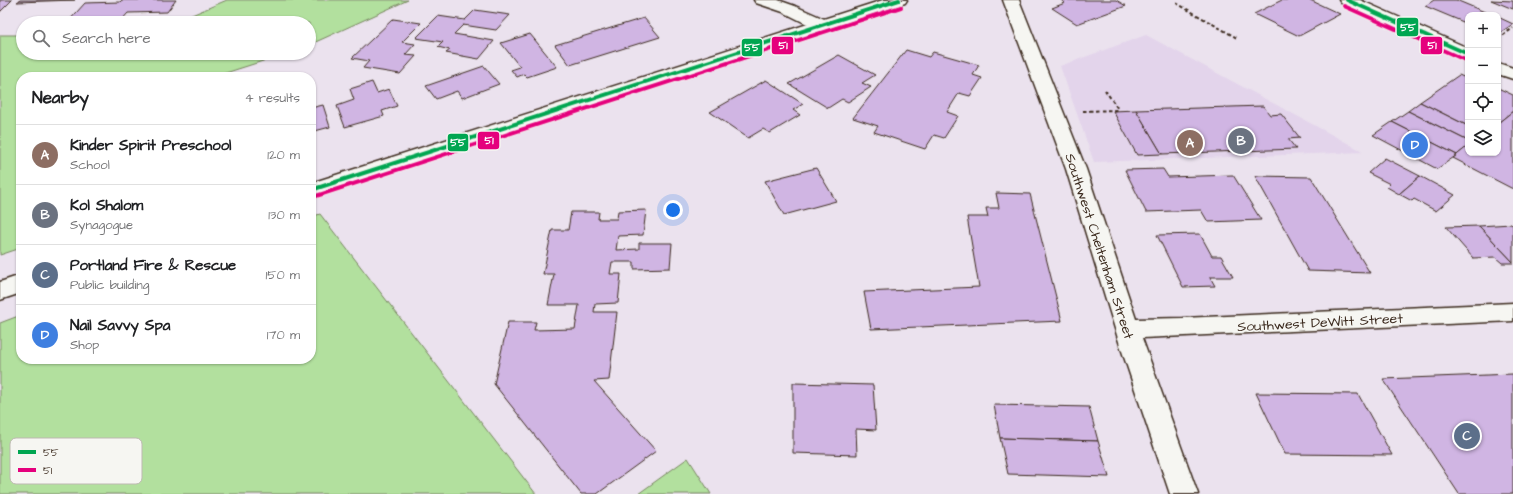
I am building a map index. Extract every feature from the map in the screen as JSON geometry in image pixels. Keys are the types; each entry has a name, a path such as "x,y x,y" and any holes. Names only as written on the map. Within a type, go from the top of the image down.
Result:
{"street":[{"path":"762,0 789,9 823,25"},
{"path":"316,188 899,0"},
{"name":"Southwest Cheltenham Street","path":"1010,0 1076,169 1127,329 1184,494"},
{"path":"1347,0 1465,53"},
{"path":"1501,69 1513,74"},
{"path":"0,291 16,286"},
{"name":"Southwest DeWitt Street","path":"1127,329 1183,328 1513,312"}],"path":[{"path":"1176,3 1237,38"},
{"path":"1501,37 1513,28"},
{"path":"1080,111 1118,110 1105,90"}],"shaded area":[{"path":"1146,35 1364,152 1094,162 1060,66"}],"green space":[{"path":"227,0 408,0 316,42 316,16 189,16"},
{"path":"0,35 16,35 16,60 266,60 229,72 16,72 16,250 0,255"},
{"path":"320,214 536,494 0,494 0,323 16,317 16,364 316,364 316,215"},
{"path":"688,458 711,494 638,494"}],"building":[{"path":"0,0 12,0 0,12"},
{"path":"20,0 75,0 17,2"},
{"path":"122,0 176,0 167,12 128,13 125,16 73,16 85,3 120,2"},
{"path":"1061,0 1116,0 1126,6 1077,24 1052,8 1065,3"},
{"path":"1282,0 1310,0 1340,14 1299,36 1254,14"},
{"path":"1434,0 1456,0 1485,12 1465,12 1465,23 1425,6"},
{"path":"1491,0 1513,1 1513,9"},
{"path":"475,10 510,15 496,30 463,25 454,34 494,41 479,59 446,53 450,50 438,47 443,42 416,38 438,16 465,20"},
{"path":"644,18 660,37 570,65 555,45"},
{"path":"1501,18 1513,24 1501,32"},
{"path":"393,19 421,23 402,42 415,44 405,55 416,56 400,74 363,68 369,61 352,58"},
{"path":"530,34 557,67 527,77 524,74 517,77 511,70 520,67 501,43"},
{"path":"906,50 929,57 933,52 979,65 973,75 982,78 970,96 959,93 947,112 958,116 944,138 934,135 925,149 874,132 878,126 853,118"},
{"path":"839,55 875,75 862,83 871,87 848,102 842,99 828,108 789,84"},
{"path":"484,66 499,84 462,98 457,91 436,99 426,86"},
{"path":"1459,75 1465,78 1465,124 1420,102"},
{"path":"766,80 803,104 793,110 800,115 770,133 763,129 748,138 710,112"},
{"path":"372,82 377,93 389,89 397,106 382,111 384,116 345,127 337,106 354,100 350,89"},
{"path":"1501,89 1513,95 1513,111 1501,121"},
{"path":"1420,102 1465,124 1465,140 1408,111"},
{"path":"323,105 330,127 316,131 316,107"},
{"path":"1263,106 1270,115 1281,114 1300,138 1288,139 1296,149 1162,154 1136,110"},
{"path":"1136,110 1162,154 1137,155 1113,111"},
{"path":"1408,111 1465,140 1465,148 1457,155 1392,122"},
{"path":"1513,111 1513,189 1453,158 1465,148 1465,156 1501,156 1501,121"},
{"path":"1392,122 1457,155 1437,169 1373,135"},
{"path":"1385,158 1420,176 1399,194 1387,187 1390,184 1368,173"},
{"path":"816,168 836,201 784,215 765,181"},
{"path":"1163,169 1168,177 1233,175 1261,220 1208,222 1201,210 1146,212 1125,170"},
{"path":"1255,176 1311,177 1370,273 1308,271"},
{"path":"1420,176 1455,195 1436,211 1414,199 1412,201 1399,194"},
{"path":"996,193 1030,194 1062,321 871,329 864,292 979,287 967,217 988,217 986,208 999,208"},
{"path":"646,210 643,235 618,236 616,250 639,249 639,243 672,243 670,268 634,269 634,262 612,262 610,274 621,274 618,303 595,304 594,312 617,312 609,380 594,381 656,451 597,494 581,494 494,384 508,322 536,322 534,330 575,329 579,305 548,305 554,274 543,274 552,230 568,230 571,212 599,212 598,219 617,219 618,211"},
{"path":"1511,224 1513,226 1513,262 1479,226"},
{"path":"1479,226 1513,263 1502,263 1495,257 1473,258 1446,227"},
{"path":"1200,234 1212,256 1221,256 1233,277 1210,277 1215,286 1183,287 1157,235"},
{"path":"1513,374 1513,494 1459,494 1383,379"},
{"path":"793,383 873,385 876,430 856,429 857,455 793,453"},
{"path":"1256,393 1358,394 1392,455 1285,454"},
{"path":"994,405 1089,407 1098,441 1000,438"},
{"path":"1000,438 1098,441 1109,477 1008,474"}],"transit line":[{"name":"55","path":"316,188 899,0"},
{"name":"55","path":"1347,0 1465,53"},
{"name":"51","path":"1344,6 1465,60"},
{"name":"51","path":"316,196 901,7"}],"place":[{"name":"Kol Shalom","path":"1241,141"},
{"name":"Kinder Spirit Preschool","path":"1190,143"},
{"name":"Nail Savvy Spa","path":"1415,145"},
{"name":"Portland Fire & Rescue","path":"1467,436"}]}
